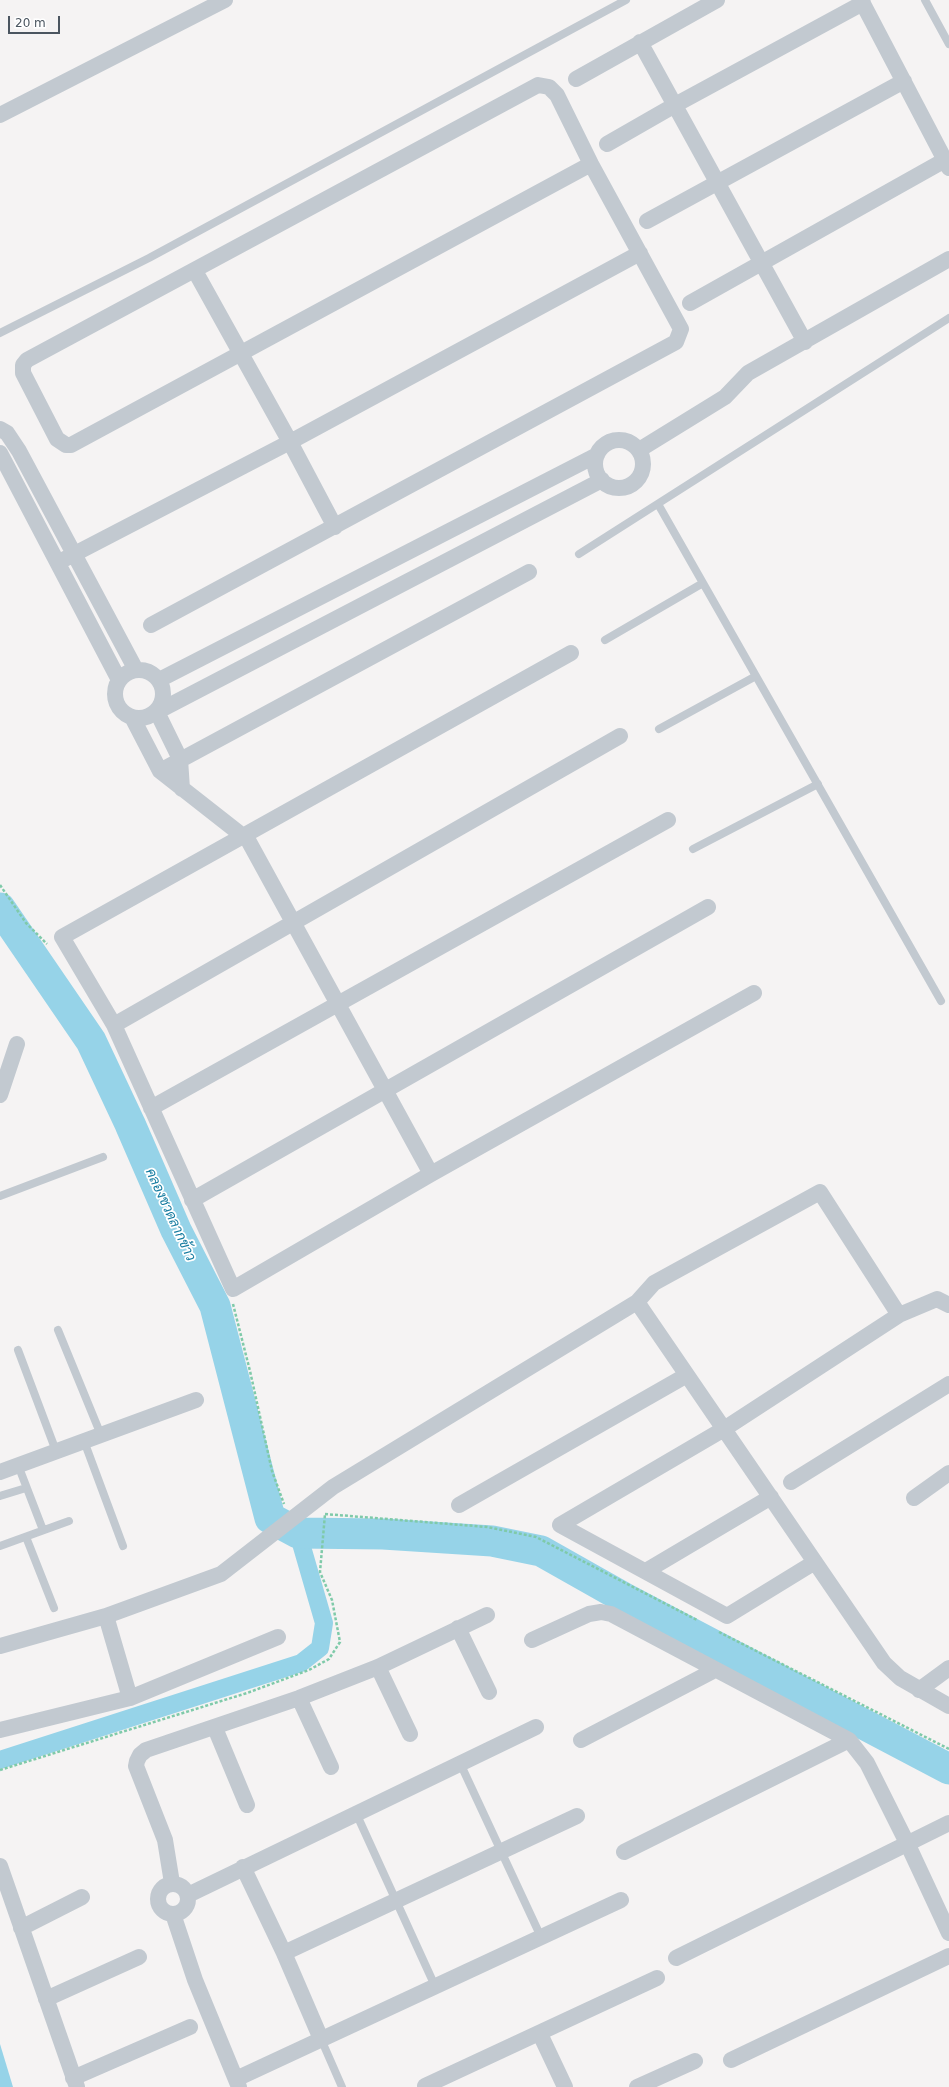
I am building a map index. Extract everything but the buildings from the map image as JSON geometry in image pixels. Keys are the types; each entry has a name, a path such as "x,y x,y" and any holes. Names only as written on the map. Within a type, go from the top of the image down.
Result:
{"street":[{"path":"0,115 225,0"},
{"path":"576,79 717,0"},
{"path":"608,144 675,105 862,2 947,164 690,303"},
{"path":"640,42 805,342"},
{"path":"647,221 904,81"},
{"path":"151,625 676,342 681,329 591,164 556,95 549,87 538,85 27,360 23,365 23,373 57,439 66,446 71,445 591,164"},
{"path":"59,562 290,442 640,253"},
{"path":"639,450 725,397 748,373 949,260"},
{"path":"194,271 290,442 335,527"},
{"path":"0,429 7,433 19,451 75,553 136,670"},
{"path":"159,680 597,455 605,445 616,440 629,442 639,450 642,456 643,469 637,480 632,484 619,488 607,484 602,480 596,468 597,455"},
{"path":"0,453 59,562 119,680"},
{"path":"154,713 162,699 163,693 159,680 149,672 136,670 124,675 119,680 115,692 117,705 121,710 132,717 139,718 154,713 602,480"},
{"path":"160,771 529,572"},
{"path":"360,578 370,601"},
{"path":"571,653 244,837 62,937 114,1025 233,1289 431,1174 754,993"},
{"path":"154,713 180,759 182,789"},
{"path":"132,717 160,771 248,840 431,1174"},
{"path":"114,1025 620,736"},
{"path":"151,1108 668,820"},
{"path":"192,1200 708,907"},
{"path":"0,1095 17,1044"},
{"path":"0,1646 106,1616 221,1574 333,1487 637,1302 654,1283 820,1192 898,1315"},
{"path":"815,1562 727,1616 560,1525 724,1429 898,1315 945,1299"},
{"path":"637,1302 884,1663 900,1678 949,1706"},
{"path":"459,1505 687,1375"},
{"path":"791,1482 949,1384"},
{"path":"0,1472 196,1400"},
{"path":"914,1498 949,1473"},
{"path":"646,1572 771,1497"},
{"path":"532,1640 589,1614 601,1612 611,1614 849,1740 867,1763 908,1845 949,1933"},
{"path":"172,1883 165,1840 136,1766 137,1761 146,1750 215,1728 299,1698 378,1667 487,1615"},
{"path":"106,1616 130,1698"},
{"path":"458,1628 489,1692"},
{"path":"0,1730 130,1698 278,1637"},
{"path":"378,1667 410,1734"},
{"path":"919,1690 949,1668"},
{"path":"581,1740 715,1670"},
{"path":"299,1698 331,1768"},
{"path":"188,1894 536,1727"},
{"path":"215,1728 247,1805"},
{"path":"624,1852 849,1740"},
{"path":"284,1953 577,1816"},
{"path":"676,1958 908,1845 949,1823"},
{"path":"0,1866 20,1928 75,2082 190,2027"},
{"path":"243,1867 284,1953 321,2039"},
{"path":"172,1883 179,1884 188,1894 185,1908 180,1912 173,1914 166,1913 157,1903 157,1896 160,1890 172,1883"},
{"path":"20,1928 82,1897"},
{"path":"173,1914 195,1980 237,2083 321,2039 621,1900"},
{"path":"731,2060 949,1956"},
{"path":"46,1999 139,1957"},
{"path":"425,2086 658,1978"},
{"path":"540,2034 564,2087"},
{"path":"637,2087 695,2061"}],"lane":[{"path":"0,333 150,258 626,0"},
{"path":"925,0 949,44"},
{"path":"579,554 949,318"},
{"path":"658,504 941,1001"},
{"path":"604,640 703,583"},
{"path":"659,729 756,676"},
{"path":"693,848 818,784"},
{"path":"0,1196 103,1157"},
{"path":"58,1330 101,1435"},
{"path":"18,1350 56,1451"},
{"path":"84,1441 123,1546"},
{"path":"18,1465 43,1530"},
{"path":"0,1496 26,1488"},
{"path":"0,1546 69,1521"},
{"path":"26,1537 54,1608"},
{"path":"460,1763 541,1937"},
{"path":"356,1813 435,1986"},
{"path":"321,2039 342,2087"}],"path":[{"path":"325,1514 487,1527 536,1537 704,1624"},
{"path":"718,1631 949,1749"}],"water":[{"path":"0,2044 13,2087 0,2087"}],"waterway":[{"name":"คลองชวดลากข้าว","path":"0,908 91,1041 130,1124 176,1230 215,1306 270,1518 298,1533 383,1534 492,1541 541,1551 626,1599 949,1769"},
{"path":"0,1760 301,1663 320,1648 324,1623 298,1533"}]}
